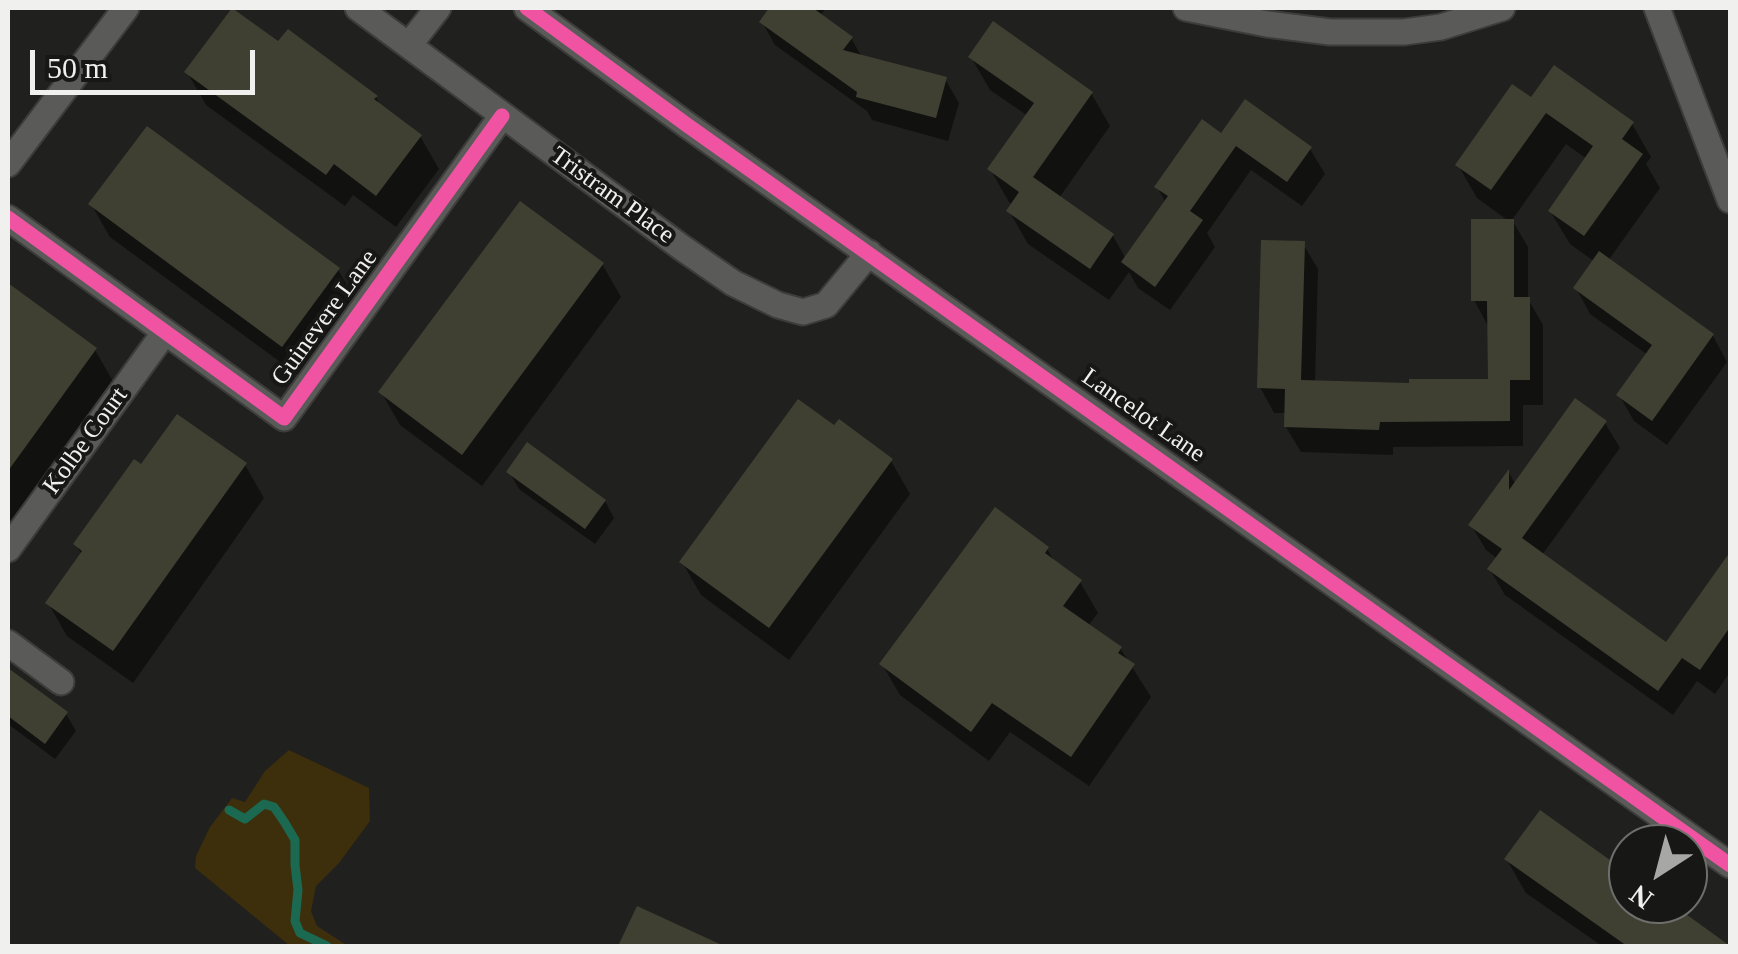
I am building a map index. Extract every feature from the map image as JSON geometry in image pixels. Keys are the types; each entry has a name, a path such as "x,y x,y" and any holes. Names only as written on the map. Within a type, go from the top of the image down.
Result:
{"street":[{"path":"8,164 126,8"},
{"name":"Tristram Place","path":"358,8 733,284 802,312 826,305 869,253"},
{"path":"410,45 438,8"},
{"name":"Lancelot Lane","path":"527,8 1730,865"},
{"path":"1186,8 1330,32 1404,32 1441,27 1502,8"},
{"path":"1656,8 1730,200"},
{"name":"Guinevere Lane","path":"8,218 284,418 502,116"},
{"name":"Kolbe Court","path":"8,549 166,332"},
{"path":"8,643 62,682"}],"shaded area":[{"path":"289,750 369,788 370,821 316,886 311,911 317,926 348,946 290,946 195,868 196,856 210,827 232,798 245,802 265,771"}],"building":[{"path":"232,8 278,41 288,29 378,96 374,99 422,135 376,196 334,164 326,175 184,72"},
{"path":"769,8 813,8 853,37 843,50 947,77 936,118 856,97 857,92 759,22"},
{"path":"993,21 1093,92 1033,177 1114,234 1090,269 1006,211 1019,192 987,169 1034,103 968,57"},
{"path":"1554,65 1634,122 1622,139 1643,154 1584,236 1548,211 1593,146 1546,113 1491,190 1455,165 1512,84 1531,97"},
{"path":"1245,99 1312,147 1287,182 1236,146 1190,211 1203,220 1155,287 1121,262 1168,196 1154,187 1202,119 1221,133"},
{"path":"147,126 340,268 282,347 88,204"},
{"path":"520,201 604,263 462,455 378,392"},
{"path":"1471,219 1514,219 1514,297 1530,297 1530,380 1510,380 1510,421 1380,422 1379,430 1284,427 1285,389 1257,388 1261,240 1305,241 1301,380 1409,383 1409,379 1488,379 1487,301 1471,301"},
{"path":"1599,251 1714,334 1652,421 1616,395 1652,345 1573,288"},
{"path":"8,283 97,348 8,471"},
{"path":"1575,398 1607,421 1522,538 1666,642 1730,552 1730,627 1700,670 1682,658 1658,691 1487,569 1502,549 1468,525 1509,469 1509,490"},
{"path":"798,399 834,425 839,419 893,459 769,628 679,562"},
{"path":"177,414 247,463 113,651 45,603 82,551 73,544 134,459 141,464"},
{"path":"527,442 606,500 585,529 506,472"},
{"path":"995,507 1049,547 1045,553 1082,580 1063,606 1122,647 1118,653 1135,664 1071,757 992,703 971,732 879,664"},
{"path":"8,668 68,712 45,744 8,716"},
{"path":"1540,810 1608,859 1608,924 1700,924 1730,946 1627,946 1504,859"},
{"path":"637,906 724,946 618,946"}],"waterway":[{"path":"229,810 245,819 264,804 274,807 295,840 295,921 300,933 327,946"}],"cycle path":[{"path":"527,8 1730,865"},
{"path":"8,218 284,418 502,116"}]}
